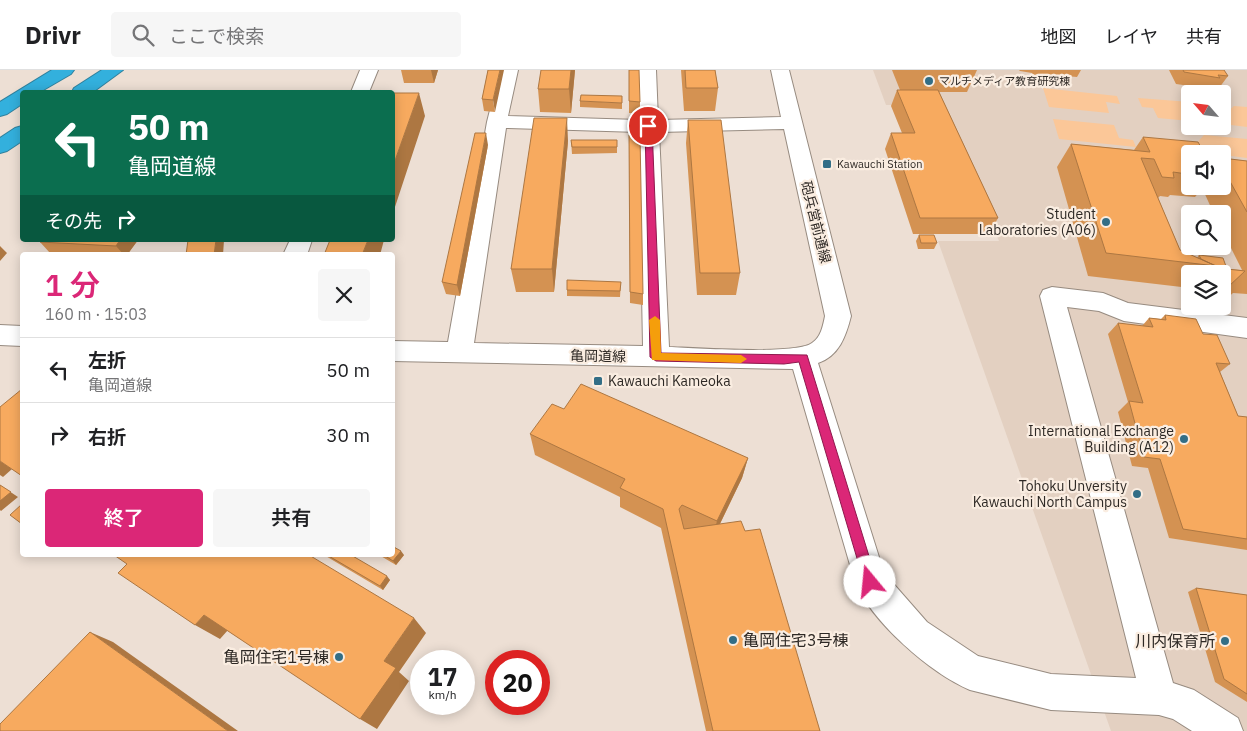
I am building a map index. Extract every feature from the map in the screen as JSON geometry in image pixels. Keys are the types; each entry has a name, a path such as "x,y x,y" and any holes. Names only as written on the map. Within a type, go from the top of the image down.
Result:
{"highway":[{"path":"31,90 65,70"},
{"path":"84,90 114,70"},
{"path":"0,110 20,97"},
{"path":"0,147 20,133"}],"street":[{"path":"361,90 369,70"},
{"path":"459,352 498,122 509,70"},
{"path":"647,70 656,357"},
{"name":"砲兵営前通線","path":"780,70 838,316 834,336 820,353 803,358"},
{"path":"498,122 648,126 791,123"},
{"path":"1159,698 1052,296 1103,302 1124,312 1247,328"},
{"path":"0,335 20,336"},
{"name":"亀岡道線","path":"395,351 784,360 803,358"},
{"path":"803,358 870,582 915,634 970,672 1051,692 1159,698 1181,703 1225,731"}],"shaded area":[{"name":"Tohoku Unversity Kawauchi North Campus","path":"873,70 1247,70 1247,731 1111,731 938,241 999,241 938,105 886,105"},
{"path":"1043,88 1117,96 1120,104 1106,102 1109,113 1049,107"},
{"path":"1138,98 1181,101 1181,120 1158,118 1153,108 1142,107"},
{"path":"1234,106 1247,107 1247,127 1231,125 1231,108"},
{"path":"1053,119 1114,125 1119,138 1133,140 1136,147 1059,139"},
{"path":"1204,135 1247,139 1247,158 1231,156 1231,145 1195,145"}],"building":[{"path":"488,70 500,70 493,100 482,99"},
{"path":"541,70 571,70 569,89 538,89"},
{"path":"629,70 639,70 640,102 629,101"},
{"path":"685,70 715,70 718,88 686,88"},
{"path":"1183,70 1224,70 1228,76 1218,75 1220,78 1184,72"},
{"path":"897,90 938,90 998,218 920,218 891,133 915,133"},
{"path":"395,93 419,93 395,161"},
{"path":"581,95 622,96 622,103 580,101"},
{"path":"534,118 567,118 552,269 511,269"},
{"path":"688,120 721,120 740,273 700,273"},
{"path":"475,133 486,133 457,285 442,282"},
{"path":"629,135 640,136 643,294 630,292"},
{"path":"1143,137 1198,142 1200,145 1181,145 1181,173 1173,172 1174,178 1162,177 1154,159 1141,158 1181,250 1181,255 1191,255 1214,265 1106,253 1071,144 1150,152"},
{"path":"571,140 617,140 617,147 572,147"},
{"path":"1231,159 1247,161 1247,212 1231,183"},
{"path":"919,235 934,235 937,243 921,243"},
{"path":"40,242 119,242 116,246"},
{"path":"188,242 216,242 214,252 186,252"},
{"path":"329,242 367,242 363,252 325,252"},
{"path":"1199,255 1223,258 1226,265 1214,265 1201,259"},
{"path":"1231,269 1245,271 1231,284"},
{"path":"567,280 621,282 620,291 567,290"},
{"name":"International Exchange Building (A12)","path":"1165,315 1196,319 1203,334 1217,335 1230,364 1216,363 1238,416 1247,417 1247,539 1183,529 1160,459 1144,457 1129,401 1143,403 1118,323 1153,327 1149,318 1166,320"},
{"name":"亀岡住宅3号棟","path":"581,384 748,458 717,521 682,505 679,509 684,529 741,521 745,531 760,529 820,731 713,731 663,509 620,488 625,479 530,434 552,404 564,409"},
{"path":"20,391 20,475 0,461 0,407"},
{"path":"0,485 11,492 0,501"},
{"path":"20,506 20,522 10,515"},
{"path":"395,548 401,551 393,561 387,557 395,557"},
{"name":"亀岡住宅1号棟","path":"117,557 312,557 414,618 384,661 396,668 360,719 204,615 195,625 118,573 127,564"},
{"path":"330,557 354,557 387,576 380,586"},
{"name":"川内保育所","path":"1196,588 1247,595 1247,694 1224,679"},
{"path":"90,632 228,731 0,731 0,724"}],"slow traffic":[{"path":"655,320 656,357 741,359"}],"place":[{"name":"マルチメディア教育研究棟","path":"929,81"},
{"name":"Kawauchi Station","path":"827,164"},
{"name":"Student Laboratories (A06)","path":"1106,222"},
{"name":"Kawauchi Kameoka","path":"598,381"},
{"name":"International Exchange Building (A12)","path":"1184,439"},
{"name":"Tohoku Unversity Kawauchi North Campus","path":"1137,494"},
{"name":"亀岡住宅3号棟","path":"733,640"},
{"name":"川内保育所","path":"1225,641"},
{"name":"亀岡住宅1号棟","path":"339,657"}],"route":[{"path":"648,126 656,357 784,360 803,358 870,582"}]}
